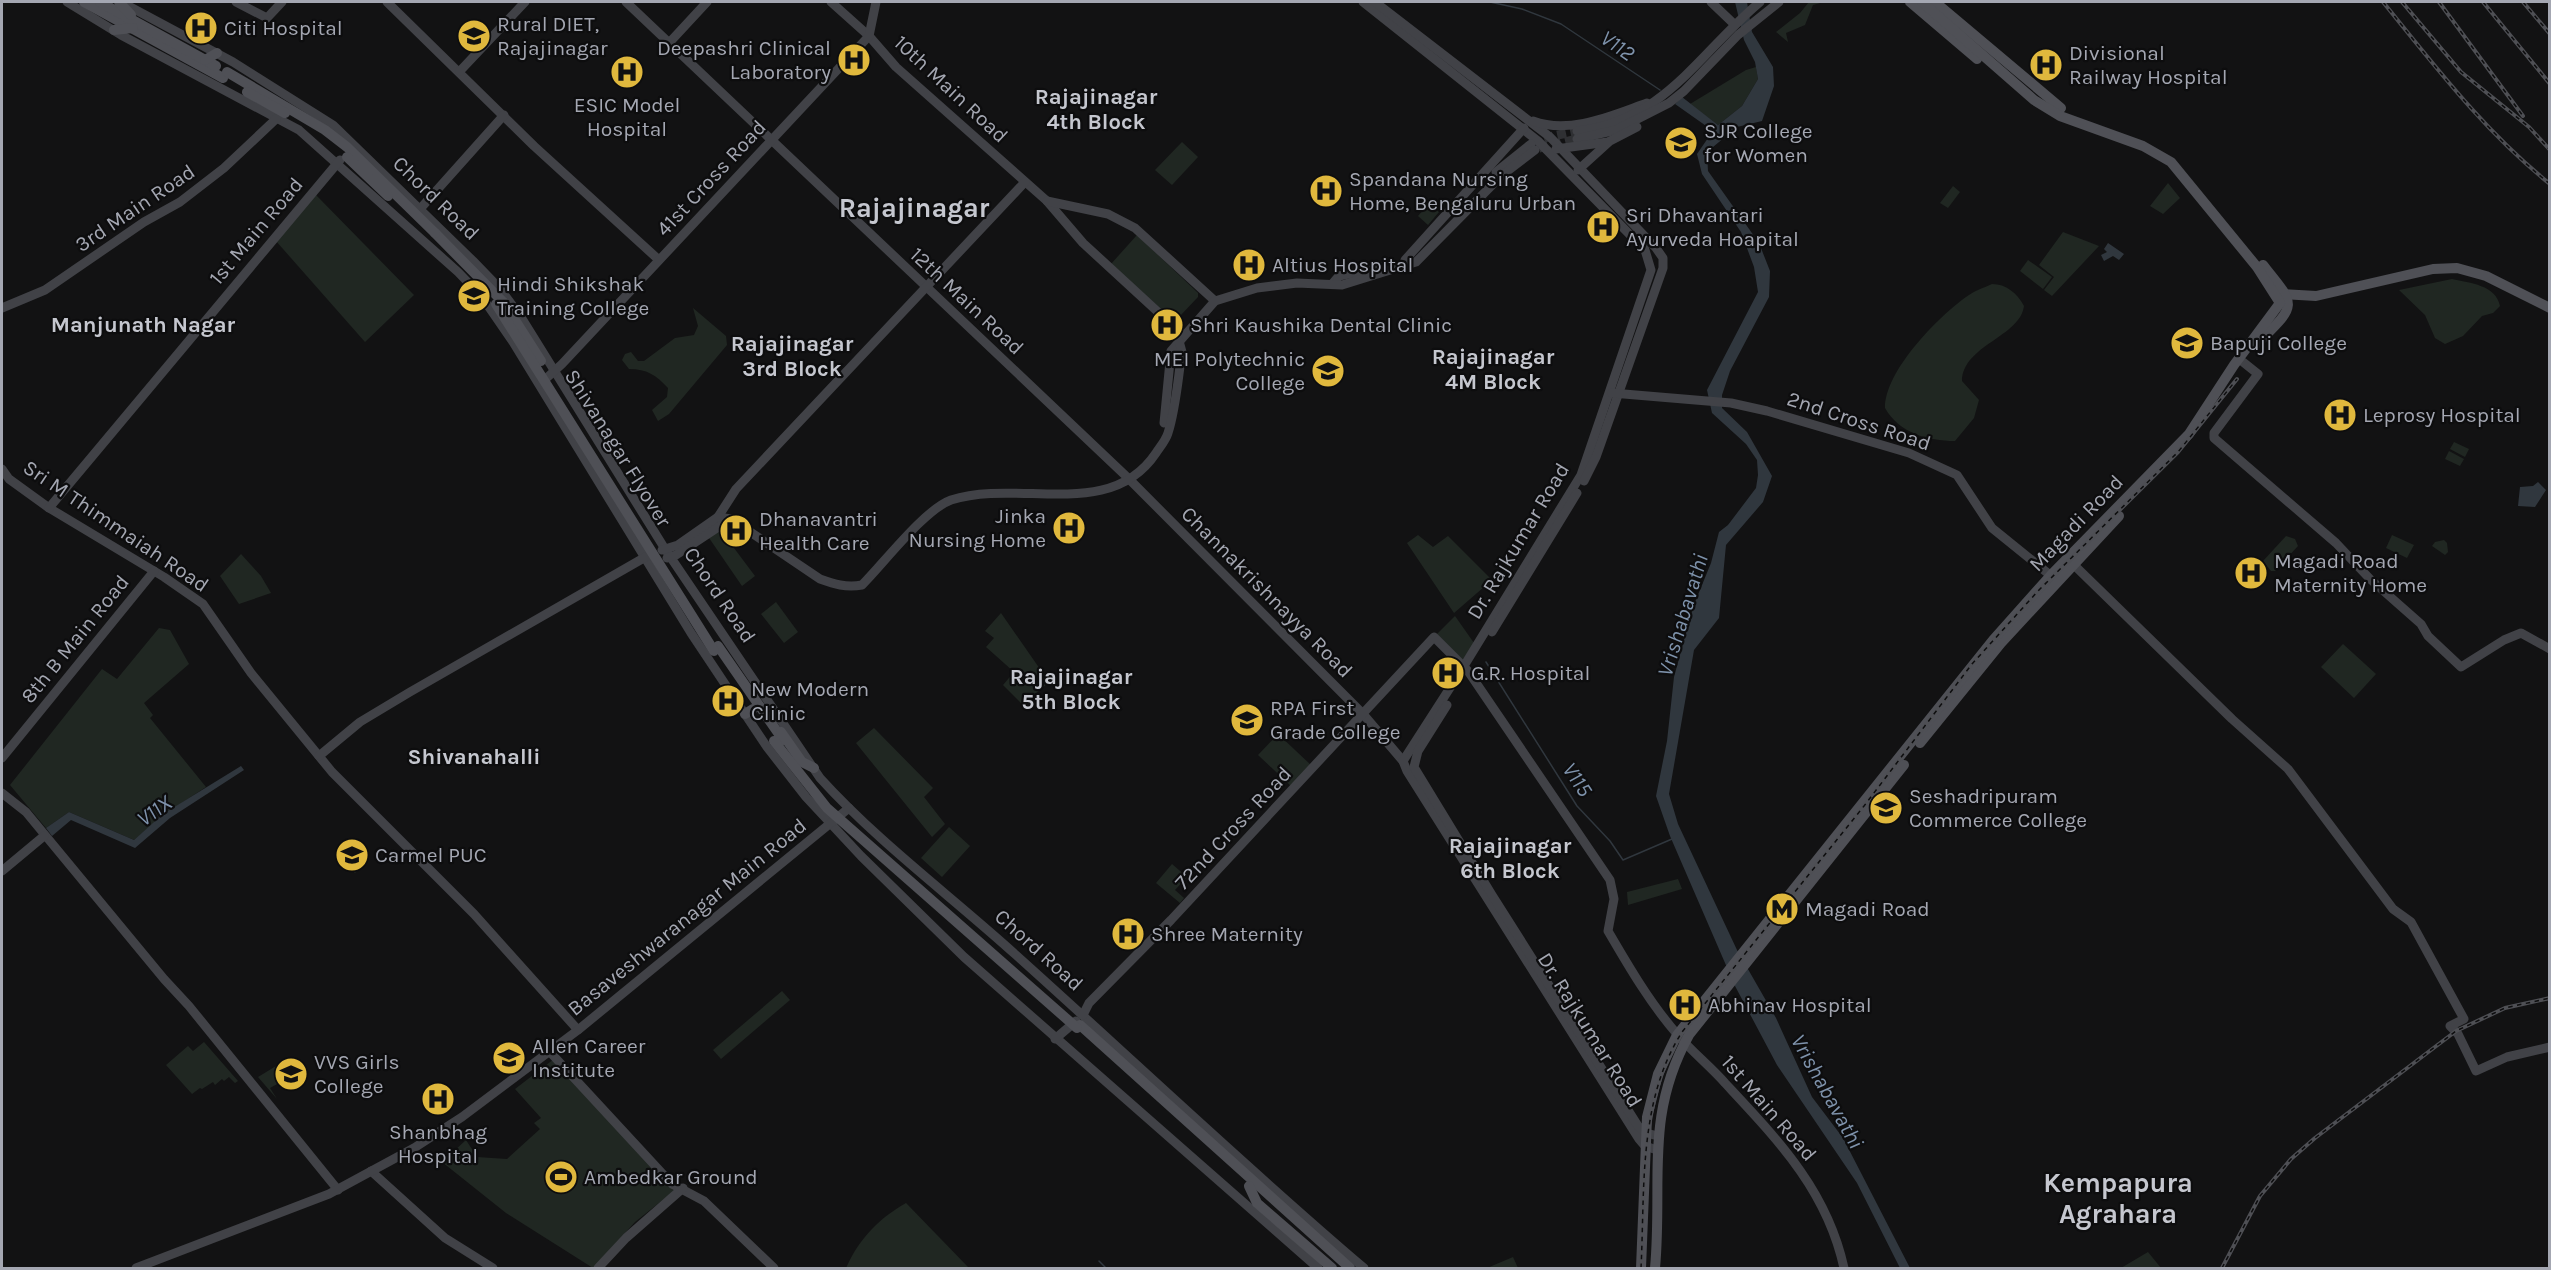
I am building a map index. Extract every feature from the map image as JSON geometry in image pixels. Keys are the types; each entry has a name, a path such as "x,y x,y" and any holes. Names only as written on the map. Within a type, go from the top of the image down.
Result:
{"main road":[{"path":"84,2 135,25"},
{"path":"100,2 202,63"},
{"path":"120,2 135,25"},
{"path":"1910,2 1984,64 1998,74 2005,75"},
{"path":"1922,2 2005,75 2060,116 2143,146 2171,162 2283,299 2306,302 2433,271 2457,271 2485,279 2550,309"},
{"path":"1935,2 2051,102 2064,110 2145,140 2176,157 2283,299"},
{"path":"114,30 135,25"},
{"path":"198,77 202,63 217,53"},
{"name":"Shivanagar Flyover","path":"202,63 325,129 356,154 433,235 446,244 489,291 716,648 765,714"},
{"path":"2283,299 2316,296 2351,286 2433,269 2457,268 2486,276 2550,309"},
{"name":"Magadi Road","path":"2054,578 2074,565 2188,443 2243,362 2287,310 2283,299"},
{"name":"Magadi Road","path":"1641,1269 1646,1133 1658,1074 1681,1038 1965,673 2189,434 2234,365 2283,299"},
{"name":"Shivanagar Flyover","path":"716,648 749,712 778,741"},
{"path":"765,714 778,727 802,762 814,768"},
{"path":"765,714 778,741 828,808 1080,1023 1350,1269"},
{"path":"1080,1023 1253,1180 1341,1269"},
{"name":"Magadi Road","path":"1655,1269 1659,1196 1658,1136 1669,1076 1681,1038"},
{"path":"1253,1180 1257,1203 1332,1269"}],"street":[{"name":"Chord Road","path":"67,2 198,77 276,120 299,130 450,265 482,297 540,384 691,633 749,712 780,765 861,856 964,957 1318,1269"},
{"name":"Chord Road","path":"120,2 217,53 333,125 420,209 446,244 509,299 668,553 814,768 849,808 1080,1023 1220,1140 1253,1180 1364,1269"},
{"path":"236,2 267,18 282,2"},
{"path":"387,2 659,260"},
{"path":"460,71 525,2"},
{"name":"12th Main Road","path":"626,2 1129,479"},
{"path":"669,43 707,2"},
{"name":"10th Main Road","path":"831,2 869,36 896,67 1047,201 1083,243 1181,338"},
{"path":"869,36 876,2"},
{"name":"Dr. Rajkumar Road","path":"1363,2 1524,123"},
{"name":"Dr. Rajkumar Road","path":"1375,2 1524,123 1633,237 1650,260 1651,270 1613,394"},
{"path":"1711,2 1736,23"},
{"path":"1524,123 1550,136 1578,170 1610,141 1634,129 1658,110 1674,88 1703,60 1719,38 1760,2"},
{"path":"1550,136 1620,121 1684,91 1738,35 1779,2"},
{"name":"41st Cross Road","path":"540,384 869,36"},
{"path":"1524,123 1576,131 1616,130 1658,110"},
{"path":"420,209 504,115"},
{"name":"3rd Main Road","path":"2,308 45,290 144,222 188,197 224,168 276,120"},
{"path":"1405,260 1524,123"},
{"path":"1550,136 1546,148 1560,149 1610,141"},
{"name":"1st Main Road","path":"49,508 353,145"},
{"path":"718,517 731,519 820,579 836,585 852,587 862,585 930,513 951,501 992,494 1062,493 1129,479 1149,456 1162,432 1171,351 1215,300 1257,288 1297,283 1342,285 1416,262 1496,180 1533,147 1507,162 1430,242 1405,260 1339,276 1333,283"},
{"name":"Dr. Rajkumar Road","path":"1578,170 1640,230 1663,258 1663,268 1581,475 1418,751 1414,764 1549,987 1638,1126 1646,1133"},
{"path":"668,553 718,517 736,489 1025,182"},
{"name":"10th Main Road","path":"1047,201 1108,214 1135,228 1215,300"},
{"path":"2243,362 2258,374 2214,433 2214,438 2336,543 2370,579 2421,624 2428,636 2461,667 2504,640 2521,633 2550,649"},
{"name":"2nd Cross Road","path":"1613,394 1731,403 1857,436 1909,453 1958,475 1992,528 2054,578"},
{"name":"Sri M Thimmaiah Road","path":"2,469 9,478 49,508 154,571 203,604 251,673 319,756 474,914 578,1030"},
{"name":"Channakrishnayya Road","path":"1129,479 1363,714 1403,761"},
{"path":"319,756 360,722 410,692 647,558 668,553 731,519"},
{"path":"2074,565 2300,782 2393,909 2411,922 2464,1019 2450,1026 2458,1034 2476,1071 2507,1057 2550,1047"},
{"name":"8th B Main Road","path":"2,758 154,571"},
{"name":"1st Main Road","path":"1434,637 1466,669 1610,880 1614,899 1608,931 1649,998 1681,1038 1752,1111 1804,1175 1838,1239 1844,1269"},
{"name":"72nd Cross Road","path":"1055,1039 1080,1023 1089,1003 1168,925 1434,637"},
{"name":"Dr. Rajkumar Road","path":"1466,669 1406,753 1403,761 1407,771 1580,1047 1645,1146"},
{"path":"1403,761 1414,764"},
{"path":"2,793 26,812 189,1006 338,1190"},
{"name":"Basaveshwaranagar Main Road","path":"136,1269 294,1210 338,1190 414,1148 470,1112 578,1030 620,992 849,808"},
{"path":"2,871 44,836"},
{"path":"550,1052 672,1184 683,1188 704,1202 774,1269"},
{"path":"1646,1133 1658,1136"},
{"path":"1645,1146 1657,1150"},
{"path":"371,1171 445,1238 493,1269"},
{"path":"598,1269 626,1238 683,1188"}],"shaded area":[{"path":"1735,2 1747,2 1752,32 1773,67 1774,86 1762,121 1737,127 1707,152 1708,171 1759,243 1770,271 1769,297 1730,371 1722,395 1722,408 1747,432 1772,476 1763,502 1726,545 1719,618 1694,650 1669,794 1678,824 1737,950 1776,1018 1812,1097 1843,1138 1910,1268 1900,1268 1857,1183 1777,1065 1735,986 1670,836 1656,796 1667,741 1674,677 1693,607 1711,563 1719,532 1728,525 1756,488 1758,475 1757,460 1746,444 1712,413 1707,390 1758,292 1754,267 1741,232 1702,174 1697,154 1708,138 1709,128 1675,104 1682,97 1718,125 1742,106 1758,79 1755,62 1744,40"},
{"path":"1809,2 1824,2 1813,5 1805,25 1786,33 1788,42 1776,32 1800,13"},
{"path":"1756,67 1758,79 1742,106 1718,125 1690,104 1746,70"},
{"path":"1182,142 1198,157 1172,185 1155,170"},
{"path":"2168,183 2180,198 2163,214 2150,206"},
{"path":"1953,186 1960,192 1948,208 1940,203"},
{"path":"316,195 414,295 365,342 276,241"},
{"path":"1429,203 1439,212 1428,225 1418,216"},
{"path":"2063,232 2099,246 2052,296 2044,290 2054,277 2039,265"},
{"path":"1137,235 1198,293 1198,297 1179,317 1171,318 1111,264"},
{"path":"2108,243 2124,254 2119,260 2113,256 2104,261 2101,255 2107,252 2104,249"},
{"path":"2028,260 2052,277 2043,289 2020,271"},
{"path":"2452,279 2488,289 2498,299 2500,306 2493,313 2482,316 2463,336 2445,344 2435,338 2425,315 2399,290"},
{"path":"1992,284 2011,290 2024,306 2013,326 1972,358 1965,369 1962,381 1979,400 1974,418 1955,441 1925,437 1898,424 1885,408 1887,393 1903,362 1915,346 1954,306 1969,295"},
{"path":"693,308 726,336 727,345 669,414 658,421 652,410 667,397 668,388 651,374 629,369 622,360 625,354 631,352 638,361 644,361 675,338 694,335 698,326"},
{"path":"2454,442 2469,449 2465,457 2450,449"},
{"path":"2449,451 2464,459 2460,466 2445,459"},
{"path":"2538,482 2546,490 2535,507 2518,506 2520,487 2533,486"},
{"path":"719,528 755,576 742,586 707,535"},
{"path":"1418,535 1433,547 1448,536 1492,580 1454,613 1407,543"},
{"path":"2392,535 2414,545 2407,558 2386,548"},
{"path":"2286,536 2295,539 2298,546 2275,571 2271,571 2263,561"},
{"path":"2444,540 2447,543 2448,552 2445,555 2432,546 2435,542"},
{"path":"241,554 261,576 271,593 239,604 220,576"},
{"path":"776,602 798,632 784,643 761,614"},
{"path":"1001,613 1049,682 1023,705 1003,685 1014,672 986,647 994,638 985,631"},
{"path":"1455,616 1474,643 1462,661 1437,634"},
{"path":"159,628 170,630 189,664 144,703 153,715 150,718 206,787 163,815 134,840 69,812 46,828 10,785 102,669 117,679"},
{"path":"2343,644 2376,674 2354,698 2321,667"},
{"path":"874,728 933,788 924,797 945,824 932,837 856,743"},
{"path":"1278,734 1312,766 1292,787 1258,755"},
{"path":"241,766 244,770 170,818 135,848 71,820 52,836 46,828 69,812 134,840 163,814"},
{"path":"949,827 970,846 942,877 921,858"},
{"path":"357,851 367,860 355,873 345,864"},
{"path":"1172,864 1187,877 1175,890 1184,898 1180,903 1156,883"},
{"path":"1678,879 1682,889 1628,905 1627,892"},
{"path":"782,991 790,1000 721,1059 713,1050"},
{"path":"204,1042 238,1081 235,1083 229,1077 215,1085 213,1082 192,1094 166,1065 188,1046 193,1051"},
{"name":"Ambedkar Ground","path":"554,1059 674,1191 635,1222 593,1268 506,1213 442,1162 466,1140 477,1157 507,1159 540,1129 534,1123 541,1118 515,1089"},
{"path":"294,1061 298,1069 304,1069 270,1088 277,1099 258,1077 281,1063 284,1067"},
{"path":"906,1203 969,1268 846,1268 870,1231"},
{"path":"2148,1252 2161,1268 2121,1268"},
{"path":"1513,1257 1518,1268 1487,1268"}],"waterway":[{"name":"V112","path":"1490,2 1522,9 1561,24 1660,90"},
{"name":"V115","path":"1486,662 1577,806 1610,841 1623,860 1672,839"},
{"path":"1099,1261 1106,1268"}],"tunnel":[{"path":"1544,138 1577,131"},
{"path":"1539,148 1577,139"}],"railway":[{"path":"2383,2 2441,74 2482,120 2526,164 2550,184"},
{"path":"2402,2 2461,72 2529,127 2550,150"},
{"path":"2439,2 2523,116"},
{"path":"2483,2 2550,84"},
{"path":"2523,2 2550,34"},
{"path":"1641,1268 1646,1146 1651,1116 1668,1059 1682,1032 1864,806 1972,664 2038,591 2178,452 2237,379"},
{"path":"2222,1268 2260,1196 2291,1159 2315,1138 2456,1031 2505,1008 2550,998"}],"place":[{"name":"Citi Hospital","path":"201,28"},
{"name":"Rural DIET, Rajajinagar","path":"474,36"},
{"name":"Deepashri Clinical Laboratory","path":"854,60"},
{"name":"Divisional Railway Hospital","path":"2046,65"},
{"name":"ESIC Model Hospital","path":"627,72"},
{"name":"SJR College for Women","path":"1681,143"},
{"name":"Spandana Nursing Home, Bengaluru Urban","path":"1326,191"},
{"name":"Sri Dhavantari Ayurveda Hoapital","path":"1603,227"},
{"name":"Altius Hospital","path":"1249,265"},
{"name":"Hindi Shikshak Training College","path":"474,296"},
{"name":"Shri Kaushika Dental Clinic","path":"1167,325"},
{"name":"Bapuji College","path":"2187,343"},
{"name":"MEI Polytechnic College","path":"1328,371"},
{"name":"Leprosy Hospital","path":"2340,415"},
{"name":"Jinka Nursing Home","path":"1069,528"},
{"name":"Dhanavantri Health Care","path":"736,531"},
{"name":"Magadi Road Maternity Home","path":"2251,573"},
{"name":"G.R. Hospital","path":"1448,673"},
{"name":"New Modern Clinic","path":"728,701"},
{"name":"RPA First Grade College","path":"1247,720"},
{"name":"Seshadripuram Commerce College","path":"1886,808"},
{"name":"Carmel PUC","path":"352,855"},
{"name":"Magadi Road","path":"1782,909"},
{"name":"Shree Maternity","path":"1128,934"},
{"name":"Abhinav Hospital","path":"1685,1005"},
{"name":"Allen Career Institute","path":"509,1058"},
{"name":"VVS Girls College","path":"291,1074"},
{"name":"Shanbhag Hospital","path":"438,1099"},
{"name":"Ambedkar Ground","path":"561,1177"}],"district":[{"name":"Rajajinagar 4th Block","path":"1096,108"},
{"name":"Rajajinagar","path":"914,208"},
{"name":"Manjunath Nagar","path":"143,324"},
{"name":"Rajajinagar 3rd Block","path":"792,356"},
{"name":"Rajajinagar 4M Block","path":"1493,368"},
{"name":"Rajajinagar 5th Block","path":"1071,688"},
{"name":"Shivanahalli","path":"474,756"},
{"name":"Rajajinagar 6th Block","path":"1510,858"},
{"name":"Kempapura Agrahara","path":"2118,1198"}],"water label":[{"name":"Vrishabavathi","path":"1682,615"},
{"name":"V11X","path":"154,810"},
{"name":"Vrishabavathi","path":"1828,1091"}]}
